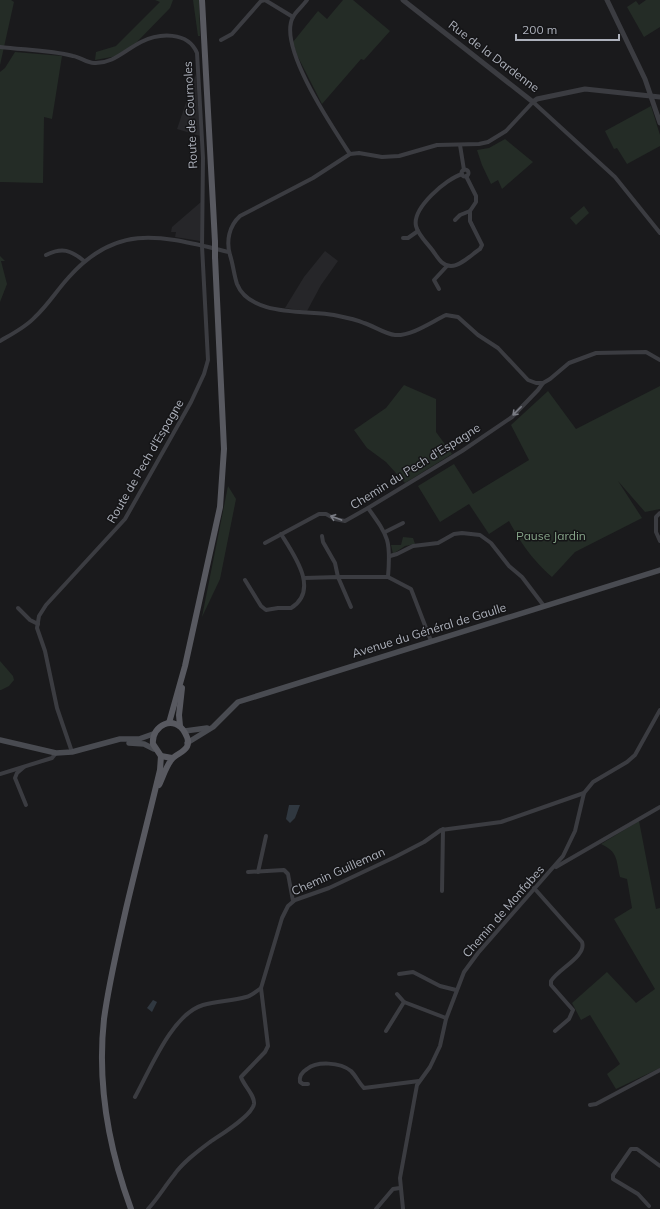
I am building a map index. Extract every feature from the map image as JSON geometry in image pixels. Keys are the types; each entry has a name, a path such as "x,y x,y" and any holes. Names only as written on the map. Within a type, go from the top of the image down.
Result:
{"main road":[{"path":"169,723 184,666 221,499 224,449 202,0"},
{"name":"Avenue du Général de Gaulle","path":"187,743 213,727 238,702 660,570"},
{"path":"107,742 144,744 154,749 161,756 172,758 182,753 187,743 179,715 184,666"},
{"path":"154,749 152,744 153,734 159,726 169,723 182,729 213,727"},
{"path":"0,740 56,753 72,752 107,742 139,739 153,734"},
{"path":"131,1209 115,1159 109,1130 104,1093 103,1034 105,1013 116,952 160,770 161,756"},
{"path":"153,797 172,758"}],"street":[{"path":"221,40 232,34 260,1 265,0 293,17"},
{"path":"307,0 293,17 290,36 293,53 328,120 350,154"},
{"name":"Rue de la Dardenne","path":"403,0 533,102 537,99 585,89 660,97"},
{"path":"607,0 652,95 660,122"},
{"name":"Route de Cournoles","path":"0,47 74,56 93,63 119,57 140,42 154,38 172,36 189,40 194,45 197,53 203,158 202,246"},
{"path":"543,382 536,383 528,380 498,348 452,315 446,315 406,333 395,335 363,322 332,315 281,310 265,306 251,300 238,285 229,252 230,228 234,221 240,216 313,178 350,154 359,153 382,157 399,156 437,145 479,144 497,138 533,102 615,177 660,233"},
{"path":"455,220 460,215 470,211 476,202 476,196 464,173 460,145"},
{"path":"464,173 439,189 424,204 415,220 418,231 442,264 447,266 456,266 480,249 482,245 471,225 470,211"},
{"path":"403,238 408,238 418,231"},
{"path":"0,341 35,317 84,261 113,243 131,238 151,237 175,240 229,252"},
{"name":"Route de Pech d'Espagne","path":"38,624 39,616 46,605 125,520 191,402 204,374 208,360 202,246"},
{"path":"46,255 65,250 73,252 84,261"},
{"path":"439,289 434,280 447,266"},
{"name":"Chemin du Pech d'Espagne","path":"265,543 318,514 326,514 335,519 345,521 368,508 462,451 512,417 538,390 543,382 569,363 596,353 646,352 660,360"},
{"path":"368,508 385,532 390,556 388,577"},
{"path":"660,513 656,517 660,541"},
{"path":"385,532 403,523"},
{"path":"390,556 413,546 438,544 454,534 462,533 480,535 487,539 509,566 522,577 544,606"},
{"path":"245,580 261,606 266,610 278,608 288,609 295,606 302,596 304,578 294,555 281,534"},
{"path":"322,536 335,562 338,577 351,606"},
{"path":"342,586 348,577"},
{"path":"304,578 388,577 403,583 414,591 431,641"},
{"path":"18,608 30,620 38,624 57,708 72,752"},
{"path":"584,793 593,782 627,762 634,755 660,710"},
{"path":"0,774 52,758 56,753"},
{"path":"24,767 17,773 15,778 26,805"},
{"name":"Chemin Guilleman","path":"148,1209 159,1197 175,1172 206,1145 241,1120 254,1105 253,1098 243,1082 242,1077 244,1072 265,1052 268,1046 262,988 282,918 288,906 293,901 305,895 329,888 408,851 443,829 501,822 584,793"},
{"name":"Chemin de Monfabes","path":"419,1081 430,1067 440,1046 446,1018 464,972 478,953 563,856 575,831 584,793"},
{"path":"554,868 660,807"},
{"path":"442,891 443,829"},
{"path":"258,872 266,836"},
{"path":"248,872 284,870 288,874 293,901"},
{"path":"534,888 584,946 581,953 551,981 551,985 573,1010 569,1019 555,1031"},
{"path":"399,974 413,972 440,986 456,990"},
{"path":"135,1097 170,1034 180,1019 190,1010 204,1005 247,997 262,988"},
{"path":"397,994 404,1002 446,1018"},
{"path":"386,1031 404,1002"},
{"path":"308,1084 303,1084 300,1082 300,1077 311,1066 322,1063 339,1066 351,1071 364,1088 419,1081 415,1094 400,1178 402,1209"},
{"path":"590,1105 596,1104 660,1070"},
{"path":"649,1206 638,1194 613,1179 613,1175 634,1148 638,1149 660,1166"},
{"path":"376,1209 393,1189 400,1188"}],"shaded area":[{"path":"196,74 200,136 177,129"},
{"path":"201,202 200,241 175,237 176,232 171,232 172,227"},
{"path":"325,251 338,261 321,285 307,311 285,308 304,277"},
{"path":"289,805 300,805 295,818 290,823 286,819"},
{"path":"153,1000 157,1002 152,1012 147,1008"}],"green space":[{"path":"0,0 11,0 14,2 0,65"},
{"path":"155,0 173,0 170,8 134,45 117,56 95,60 96,52 116,46 160,2"},
{"path":"193,0 199,0 200,36 198,36"},
{"path":"343,0 353,0 390,31 364,60 361,59 322,104 297,55 293,42 318,11 327,19"},
{"path":"646,0 660,0 660,27 644,37 627,7 636,1 639,5"},
{"path":"15,52 62,56 52,119 44,117 43,183 0,182 0,72 5,68"},
{"path":"651,106 660,135 660,146 627,164 617,148 614,149 605,131"},
{"path":"505,139 533,162 502,189 498,180 491,184 477,150 489,148"},
{"path":"584,206 589,213 576,225 570,218"},
{"path":"0,256 5,261 1,261 7,284 0,302"},
{"path":"404,385 436,399 436,432 452,454 405,483 386,462 367,448 354,430 386,408"},
{"name":"Pause Jardin","path":"660,386 660,509 645,512 618,481 642,518 575,552 552,577 528,551 509,521 489,534 469,504 440,522 418,486 454,464 473,494 529,460 511,425 548,391 576,429"},
{"path":"228,486 236,499 220,579 202,617"},
{"path":"403,537 413,538 415,544 405,546 393,554 391,545 401,545"},
{"path":"0,661 13,676 14,680 9,686 1,690 0,690"},
{"path":"639,821 656,909 660,908 660,1068 616,1089 607,1074 620,1064 590,1015 581,1020 572,1003 607,972 636,1003 655,989 614,919 632,908 627,879 620,877 617,861 611,850 601,844"}]}
